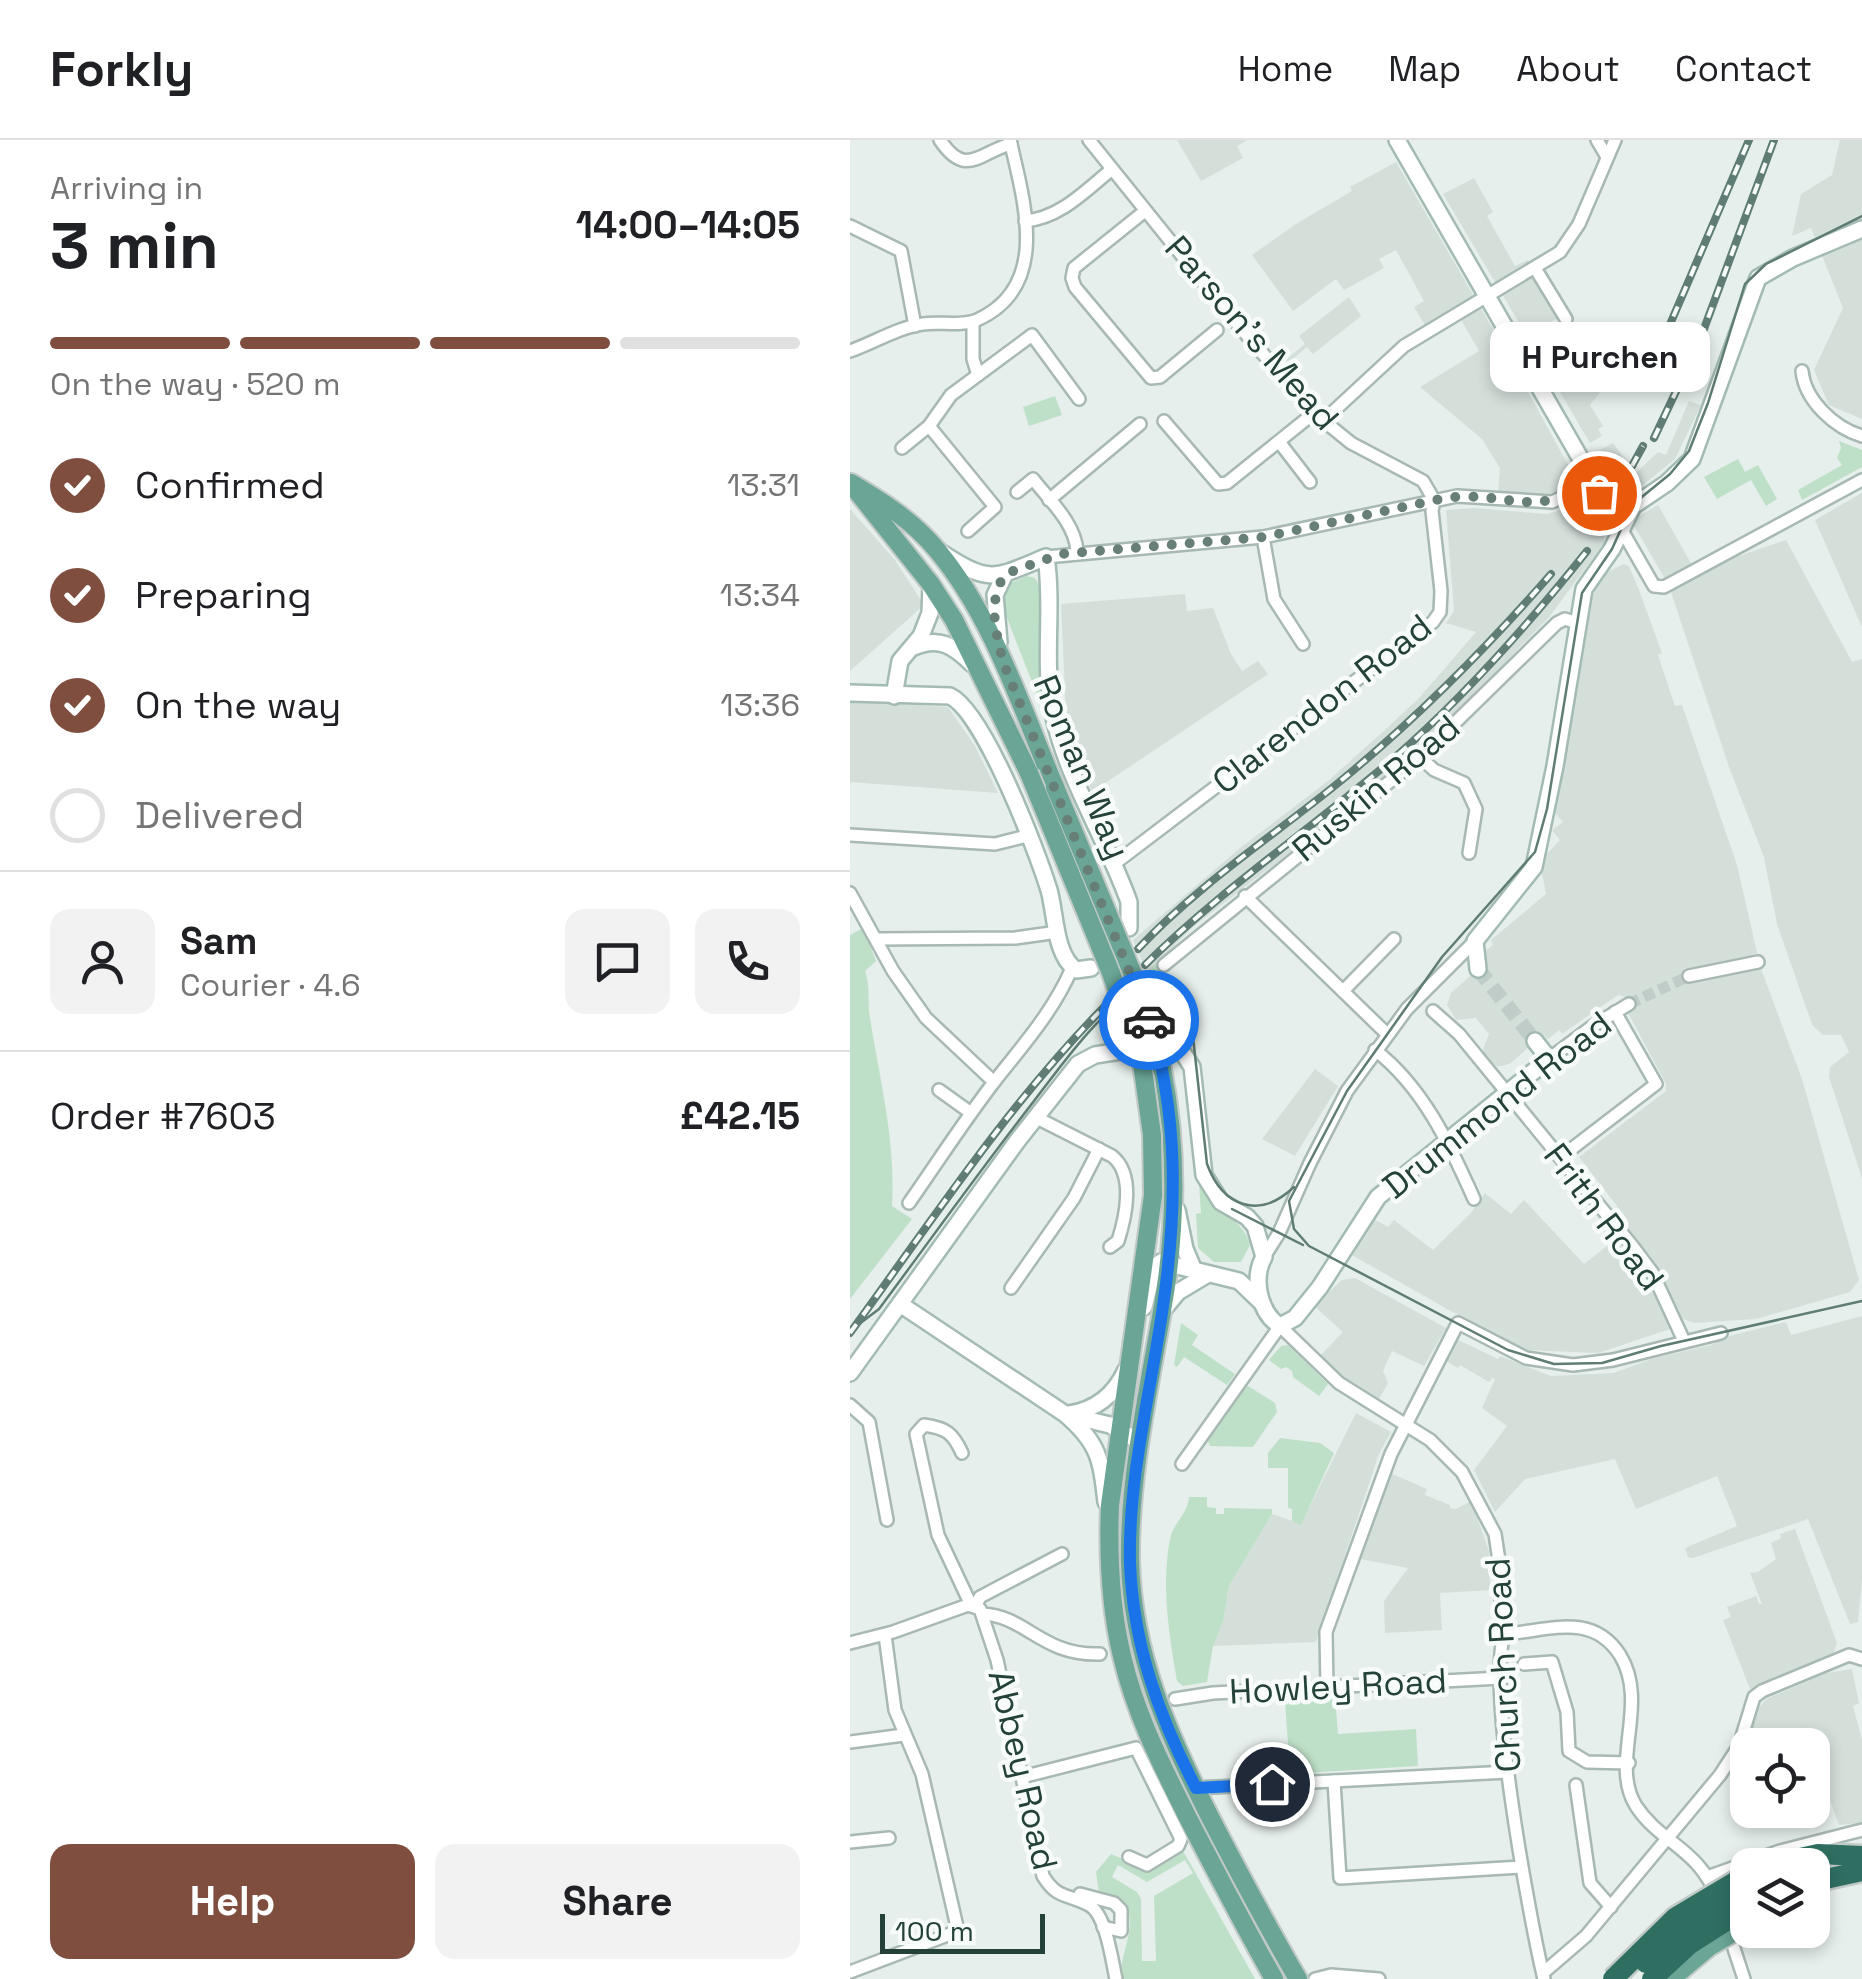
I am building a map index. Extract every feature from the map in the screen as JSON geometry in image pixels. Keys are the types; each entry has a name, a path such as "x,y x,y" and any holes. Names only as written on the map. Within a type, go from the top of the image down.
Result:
{"highway":[{"path":"1830,1855 1862,1856"},
{"path":"1830,1862 1862,1856"},
{"path":"1613,1979 1676,1917 1730,1885"},
{"path":"1631,1979 1690,1924 1730,1901"},
{"path":"1652,1979 1690,1944 1730,1918"}],"main road":[{"name":"Roman Way","path":"851,482 891,507 938,551 1003,662 1142,1063 1152,1135 1153,1195 1118,1428 1109,1521 1111,1593 1126,1673 1142,1722 1274,1979"},
{"name":"Roman Way","path":"851,482 930,583 1036,766 1132,972 1151,1026 1166,1090 1174,1184 1169,1262 1140,1442 1130,1562 1137,1630 1162,1715 1196,1788 1298,1979"},
{"path":"1830,1883 1854,1873"},
{"path":"1671,1979 1730,1935"}],"street":[{"path":"850,351 915,326 973,322 1010,294 1022,279 1026,260 1025,221 1011,142 968,161 953,156 940,140"},
{"name":"Parson's Mead","path":"1089,140 1233,319 1319,417 1351,443 1423,481 1434,500"},
{"path":"1397,140 1592,483 1657,588 1862,480"},
{"path":"1597,140 1607,157"},
{"path":"1164,421 1218,484 1226,484 1319,417 1404,346 1568,244 1615,140"},
{"path":"1025,221 1062,209 1111,170"},
{"path":"1146,211 1074,268 1075,288 1147,376 1160,377 1233,319"},
{"path":"850,226 901,250 915,326"},
{"path":"1229,1277 1260,1262 1279,1233 1347,1091 1375,1050 1413,1003 1475,941 1534,867 1584,589 1612,549 1633,506 1667,483 1692,459 1758,278 1803,253 1862,229"},
{"path":"1534,268 1566,318"},
{"path":"973,322 973,358 978,375"},
{"path":"902,448 929,426 951,395 1032,335 1079,400"},
{"path":"1802,372 1806,386 1829,419 1843,430 1862,436"},
{"path":"1049,500 1140,424"},
{"path":"929,426 994,508 968,531"},
{"path":"1280,443 1310,482"},
{"path":"1017,492 1033,479 1074,534 1077,552"},
{"path":"938,551 982,575 1005,574 1046,556 1264,537 1434,500 1466,496 1552,502 1592,483"},
{"name":"Clarendon Road","path":"1114,864 1433,622 1442,604 1434,500"},
{"path":"1264,537 1274,599 1304,644"},
{"path":"1046,556 1049,688 1054,716 1130,906 1129,928"},
{"path":"1003,662 994,595 1005,574"},
{"path":"894,696 900,662 913,647 930,613 930,583"},
{"name":"Ruskin Road","path":"1171,964 1245,896 1420,756 1556,622 1577,622"},
{"path":"913,647 932,641 950,645 981,674"},
{"path":"850,693 950,696 964,705 989,748 1027,836 1049,891 1062,950 1072,968 1091,968"},
{"path":"1420,756 1434,770 1464,783 1476,810 1477,835 1468,853"},
{"path":"850,834 996,844 1027,836"},
{"path":"850,892 893,970 926,1018 994,1082"},
{"path":"1245,896 1387,1034"},
{"path":"877,939 1015,938 1058,932"},
{"path":"1343,991 1394,939"},
{"path":"1443,976 1478,970 1475,941"},
{"path":"1688,976 1758,962"},
{"path":"909,1203 994,1082 1052,1009 1072,968"},
{"name":"Drummond Road","path":"1280,1326 1295,1318 1338,1262 1376,1200 1508,1091 1630,1004"},
{"name":"Frith Road","path":"1432,1012 1459,1034 1508,1091 1652,1272 1684,1341"},
{"path":"1561,1157 1656,1084 1615,1012"},
{"path":"1535,1041 1550,1059"},
{"path":"850,1373 1035,1117 1085,1059 1143,1045 1170,1045 1185,1054 1192,1067 1204,1175 1221,1202 1256,1226 1263,1306"},
{"path":"1375,1050 1397,1070 1447,1139 1474,1199"},
{"path":"939,1090 972,1113"},
{"path":"1035,1117 1118,1160 1127,1184 1120,1236 1110,1247"},
{"path":"1011,1288 1074,1198 1099,1149"},
{"path":"1174,1184 1185,1249 1201,1271"},
{"path":"1129,1349 1154,1267 1161,1262 1229,1277 1249,1288 1280,1326 1182,1464"},
{"path":"1163,1310 1201,1271"},
{"path":"900,1304 1064,1414 1086,1433 1098,1452 1109,1521"},
{"path":"1327,1687 1326,1632 1391,1454 1458,1323 1526,1358 1572,1365 1613,1360 1721,1333"},
{"name":"Church Road","path":"1280,1326 1338,1383 1450,1456 1480,1500 1495,1534 1501,1609 1507,1629 1501,1650 1501,1678 1508,1772 1534,1943 1544,1976"},
{"path":"1064,1414 1082,1412 1101,1402 1114,1392 1126,1370"},
{"path":"850,1405 869,1422 887,1520"},
{"path":"1064,1414 1118,1428 1140,1442"},
{"name":"Abbey Road","path":"962,1453 954,1436 946,1430 924,1425 916,1434 938,1535 976,1608 1000,1673 1043,1876 1066,1898 1089,1904 1103,1927"},
{"path":"976,1608 980,1597 1062,1554"},
{"path":"850,1643 976,1608 997,1614 1046,1644 1072,1654 1100,1654"},
{"path":"1507,1629 1516,1633 1578,1626 1601,1632 1611,1641 1632,1682 1634,1706 1628,1763 1635,1804 1710,1876 1743,1976 1725,1979"},
{"path":"850,1972 958,1930 922,1774 895,1710 885,1635"},
{"path":"1544,1976 1611,1908 1734,1754 1754,1697 1848,1655 1862,1659"},
{"path":"1524,1664 1552,1662 1567,1712 1569,1751 1588,1762 1628,1763"},
{"name":"Howley Road","path":"1175,1699 1213,1693 1501,1678"},
{"path":"850,1742 904,1735"},
{"path":"1022,1778 1136,1748 1181,1839 1178,1846 1147,1864 1129,1857"},
{"path":"1196,1788 1508,1772"},
{"path":"1334,1781 1340,1878 1521,1867"},
{"path":"1576,1785 1590,1883 1611,1908"},
{"path":"1565,1818 1580,1816"},
{"path":"1710,1876 1805,1844 1862,1830"},
{"path":"850,1842 889,1838"},
{"path":"1052,1887 1114,1904 1122,1916 1121,1932 1103,1927 1116,1979"},
{"path":"1315,1979 1379,1979"}],"shaded area":[{"path":"1177,140 1247,140 1237,146 1243,158 1201,181"},
{"path":"1840,140 1862,140 1862,419 1829,405 1814,370 1843,308 1811,228 1792,236 1801,194 1832,175"},
{"path":"1396,162 1579,485 1548,494 1498,492 1500,468 1482,439 1420,387 1479,351 1455,309 1425,325 1414,307 1424,301 1396,250 1379,259 1384,268 1344,290 1336,279 1293,311 1252,255 1352,191 1350,187"},
{"path":"1474,178 1493,212 1487,216 1515,266 1528,260 1561,316 1541,328 1554,352 1591,331 1602,362 1615,373 1590,405 1603,426 1598,429 1602,436 1590,443 1443,194"},
{"path":"1349,297 1361,316 1313,354 1307,347 1284,366 1282,363 1305,344 1299,336"},
{"path":"1689,401 1701,405 1675,459 1632,494 1618,494 1596,452 1613,443 1635,474 1658,452 1666,455"},
{"path":"1862,493 1862,627 1815,520"},
{"path":"1587,500 1605,531 1604,543 1550,616 1461,708 1381,782 1193,927 1147,973 1133,940 1240,848 1328,781 1420,697 1476,632 1446,623 1454,611 1446,510 1474,508 1546,514"},
{"path":"1658,505 1692,565 1665,579 1633,524 1633,520"},
{"path":"850,509 895,560 924,605 850,671"},
{"path":"1786,540 1852,662 1862,659 1862,1178 1829,1077 1830,1067 1849,1052 1841,1035 1823,1035 1813,1026 1777,924 1764,857 1729,767 1671,592 1721,562"},
{"path":"1624,564 1629,566 1639,590 1662,653 1658,655 1675,706 1682,705 1737,865 1760,966 1802,1079 1859,1280 1850,1292 1756,1319 1694,1323 1683,1319 1651,1257 1579,1157 1666,1091 1666,1084 1628,1013 1632,1010 1626,997 1618,995 1562,1034 1559,1030 1548,1039 1543,1034 1511,1063 1502,1066 1485,1057 1483,1049 1489,1034 1476,1018 1456,1020 1447,1005 1451,993 1486,962 1481,954 1493,945 1491,940 1546,894 1541,868 1544,857 1560,840 1552,830 1563,822 1553,811 1588,608 1607,572"},
{"path":"1185,594 1187,611 1213,608 1242,671 1258,661 1268,674 1092,792 1066,715 1061,604"},
{"path":"850,701 948,707 975,746 998,793 850,782"},
{"path":"1315,1069 1338,1086 1295,1156 1262,1139"},
{"path":"1485,1193 1511,1214 1524,1200 1584,1264 1616,1239 1661,1306 1670,1329 1598,1353 1527,1350 1350,1254 1370,1217 1388,1227 1394,1220 1433,1250 1471,1213"},
{"path":"1355,1278 1446,1328 1424,1366 1392,1351 1383,1371 1388,1383 1379,1399 1344,1377 1321,1355 1343,1332 1314,1306 1342,1280"},
{"path":"1862,1316 1862,1581 1858,1622 1850,1624 1808,1519 1688,1557 1685,1548 1737,1526 1717,1476 1636,1509 1615,1459 1525,1479 1495,1512 1474,1470 1507,1426 1482,1408 1495,1379 1489,1382 1445,1361 1456,1339 1498,1359 1500,1356 1551,1376 1614,1373 1786,1322 1791,1335"},
{"path":"1356,1413 1391,1432 1379,1454 1316,1642 1213,1646 1223,1622 1229,1586 1272,1514 1301,1524"},
{"path":"1390,1473 1427,1489 1425,1495 1450,1508 1471,1501 1489,1551 1490,1590 1440,1593 1442,1630 1385,1633 1384,1601 1408,1568 1360,1559"},
{"path":"1795,1529 1837,1643 1833,1655 1750,1689 1723,1620 1731,1617 1727,1607 1756,1596 1762,1604 1750,1573 1776,1559 1771,1543 1781,1538 1780,1534"},
{"path":"1852,1669 1859,1703 1853,1706 1862,1740 1862,1823 1839,1825 1830,1800 1830,1728 1751,1728 1755,1712 1766,1699 1826,1673"}],"green space":[{"path":"1055,396 1062,415 1029,426 1023,407"},
{"path":"1839,441 1862,450 1862,467 1802,500 1798,490 1842,465 1837,458"},
{"path":"1738,459 1745,472 1758,465 1777,499 1766,506 1751,480 1717,499 1704,477"},
{"path":"1026,576 1035,578 1040,587 1041,695 1037,695 1002,605 1011,583"},
{"path":"863,928 876,961 865,971 889,1135 892,1206 912,1219 850,1299 850,935"},
{"path":"1156,963 1189,992 1191,1002 1187,1006 1169,991 1153,989 1147,973"},
{"path":"1199,1184 1246,1236 1250,1245 1241,1262 1214,1262 1198,1248"},
{"path":"1181,1323 1198,1335 1192,1345 1235,1374 1227,1385 1184,1357 1177,1367 1174,1365"},
{"path":"1288,1345 1328,1384 1319,1396 1293,1377 1292,1371 1269,1360 1281,1346"},
{"path":"1248,1386 1275,1403 1277,1412 1253,1447 1210,1446 1207,1439 1243,1387"},
{"path":"1280,1438 1320,1443 1334,1453 1301,1525 1292,1521 1292,1509 1288,1508 1288,1468 1268,1468 1268,1453"},
{"path":"1189,1497 1207,1497 1207,1507 1216,1508 1216,1514 1224,1514 1224,1508 1272,1509 1272,1514 1229,1586 1207,1682 1183,1686 1177,1681 1171,1646 1166,1574 1172,1533"},
{"path":"1335,1696 1338,1734 1416,1729 1418,1766 1290,1774 1285,1700"},
{"path":"1182,1849 1255,1979 1121,1979 1130,1927 1127,1907 1120,1899 1099,1893 1096,1872 1111,1854 1147,1870","holes":["1185,1860 1193,1873 1154,1896 1156,1961 1142,1961 1141,1899 1137,1892 1112,1877 1118,1865 1147,1882"]}],"tunnel":[{"path":"1478,969 1535,1041"},
{"path":"1629,1004 1689,976"}],"tram line":[{"path":"1862,216 1766,264 1745,284 1689,451 1670,474 1632,505 1612,549 1582,593 1547,809 1535,852 1442,957 1347,1091 1289,1201 1294,1229 1309,1246 1508,1350 1554,1364 1602,1363 1862,1301"},
{"path":"850,1331 879,1309 1080,1042 1107,1013 1142,992 1166,996 1191,1019 1207,1164 1222,1190 1232,1199 1255,1206 1281,1197 1294,1187"},
{"path":"1232,1209 1303,1245"}],"railway":[{"path":"1656,357 1749,140"},
{"path":"1654,438 1698,345 1774,140"},
{"path":"1632,466 1643,446"},
{"path":"1145,965 1445,711 1587,551"},
{"path":"1138,949 1207,885 1332,788 1419,712 1551,574"},
{"path":"850,1333 1003,1123 1105,1006"}],"way so far":[{"path":"1149,1020 1003,662 994,595 1005,574 1046,556 1264,537 1445,498 1466,496 1534,504 1570,496 1592,483 1599,493"}],"place":[{"name":"H Purchen","path":"1599,493"}],"route":[{"path":"1149,1020 1166,1090 1174,1192 1163,1310 1142,1423 1132,1510 1130,1562 1137,1630 1157,1702 1196,1788 1272,1784"}]}
